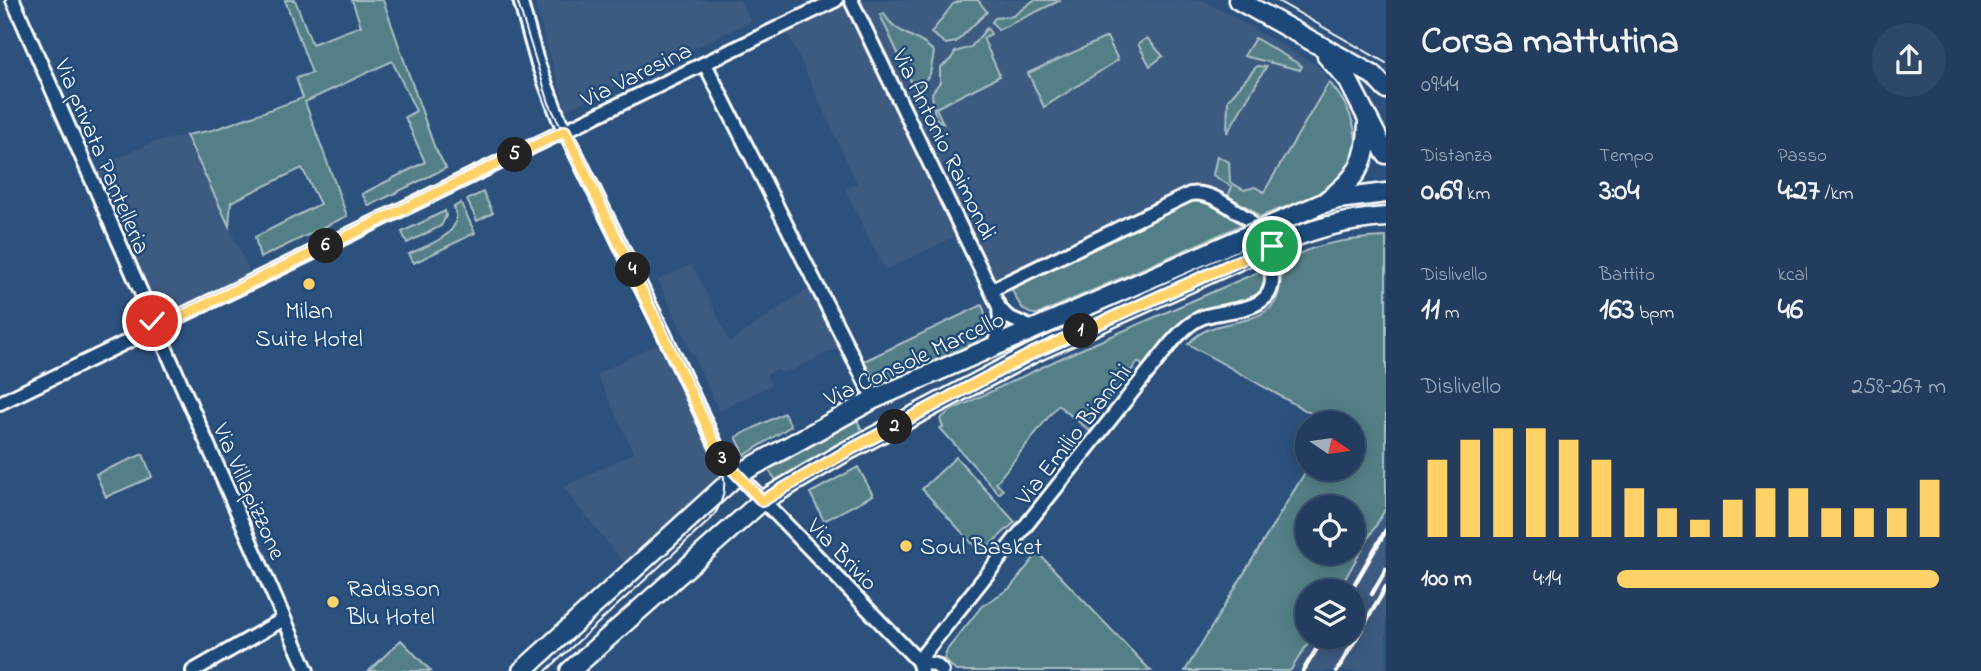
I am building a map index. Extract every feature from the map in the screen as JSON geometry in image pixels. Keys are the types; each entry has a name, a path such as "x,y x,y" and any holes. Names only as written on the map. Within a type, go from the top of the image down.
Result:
{"main road":[{"path":"1238,0 1373,75 1386,89"},
{"path":"1315,43 1348,80 1386,155"},
{"path":"1321,204 1354,177 1360,167 1368,139 1368,119"},
{"name":"Via Console Marcello","path":"522,671 732,470 874,399 1255,229 1321,204 1386,193"},
{"name":"Via Console Marcello","path":"570,671 762,501 844,453 1033,353 1267,254 1294,237 1350,219 1386,217"}],"street":[{"name":"Via privata Pantelleria","path":"13,0 155,329"},
{"name":"Via Brivio","path":"520,0 537,61 554,108 732,470 920,666 936,665 942,671"},
{"name":"Via Varesina","path":"0,403 836,0"},
{"name":"Via Antonio Raimondi","path":"852,0 999,307"},
{"path":"705,64 874,399"},
{"path":"991,290 1194,193 1209,195 1255,229"},
{"name":"Via Emilio Bianchi","path":"920,666 1172,342 1189,324 1204,317 1248,309 1259,303 1268,293 1272,282 1267,254"},
{"path":"999,307 1007,317 1034,329"},
{"path":"994,347 1000,321 999,307"},
{"name":"Via Villapizzone","path":"155,329 307,671"},
{"path":"193,671 284,619"}],"shaded area":[{"path":"534,0 740,0 751,21 566,110"},
{"path":"836,0 849,0 960,234 885,270 845,189 857,183 784,25"},
{"path":"854,0 1203,0 1315,64 1324,72 1329,82 1244,224 1206,202 1191,201 997,295"},
{"path":"186,135 253,279 155,327 89,171 151,143"},
{"path":"692,264 730,342 814,284 845,344 793,370 775,370 766,375 771,385 719,411 658,280"},
{"path":"665,340 716,459 721,477 719,483 630,571 563,487 634,453 597,374"},
{"path":"1386,508 1386,671 1290,671 1304,649 1365,649 1365,579 1345,579 1353,565 1365,565 1365,544"}],"green space":[{"path":"285,0 295,0 312,44 361,26 352,0 383,0 434,146 446,168 369,206 362,194 425,162 405,117 416,111 392,61 305,102 347,216 260,258 255,237 320,204 302,168 231,202 229,226 186,135 213,130 303,98 296,78 312,73"},
{"path":"963,0 978,0 987,12 956,42 946,44 931,33 953,4"},
{"path":"1034,0 1061,0 998,30 992,22 995,18 1013,16"},
{"path":"884,13 894,26 934,52 930,74 916,92 880,15"},
{"path":"987,28 991,34 983,38 1000,76 936,108 943,123 935,118 932,93 940,82 940,68 955,52 971,47"},
{"path":"1107,37 1118,60 1044,107 1028,73"},
{"path":"1147,38 1163,56 1150,66 1138,44"},
{"path":"1255,38 1302,66 1300,70 1244,56"},
{"path":"1257,66 1266,67 1227,133 1228,100"},
{"path":"1329,82 1346,107 1355,135 1351,163 1343,175 1322,191 1259,217 1254,211 1228,196 1232,187 1213,175 1217,156 1229,162 1230,182 1244,190 1255,187 1264,192"},
{"path":"483,192 493,213 477,221 467,200"},
{"path":"1199,200 1244,224 1039,314 1028,313 1018,302 1011,288 1191,201"},
{"path":"461,203 475,233 414,263 409,254 435,242 450,231 455,224 454,207"},
{"path":"445,211 446,216 441,226 407,243 402,232"},
{"path":"1386,237 1386,508 1365,544 1365,495 1295,495 1295,565 1353,565 1345,579 1295,579 1295,649 1304,649 1290,671 1185,671 1300,481 1365,481 1365,411 1307,411 1188,344 1206,330 1246,320 1266,311 1275,302 1285,267 1292,259 1316,247"},
{"path":"1265,269 1266,281 1257,297 1211,309 1146,368 1138,362 1089,422 1094,427 1091,432 1058,405 996,483 1003,490 999,494 940,428 943,427 940,419 952,410 1059,359"},
{"path":"982,305 986,316 985,326 981,336 973,344 887,382 878,382 872,377 864,361"},
{"path":"784,413 791,426 745,455 736,437"},
{"path":"856,418 863,432 776,480 767,468"},
{"path":"143,454 152,477 106,497 96,474"},
{"path":"956,457 1015,522 981,553 922,489"},
{"path":"858,467 873,495 824,521 810,493"},
{"path":"1038,553 1151,671 956,671 944,659 947,650 982,606 1010,588"},
{"path":"401,640 431,671 369,671"}],"tram line":[{"path":"517,0 549,103 712,441 724,481 722,500 711,519 546,671"},
{"path":"1276,0 1386,63"}],"railway":[{"path":"1358,579 1386,530"},
{"path":"1372,594 1386,569"},
{"path":"1337,671 1386,587"},
{"path":"1303,671 1317,649"}],"place":[{"name":"Milan Suite Hotel","path":"309,284"},
{"name":"Soul Basket","path":"906,546"},
{"name":"Radisson Blu Hotel","path":"333,602"}],"route":[{"path":"152,321 155,329 565,131 722,458 762,501 844,453 1033,353 1272,246"}]}
